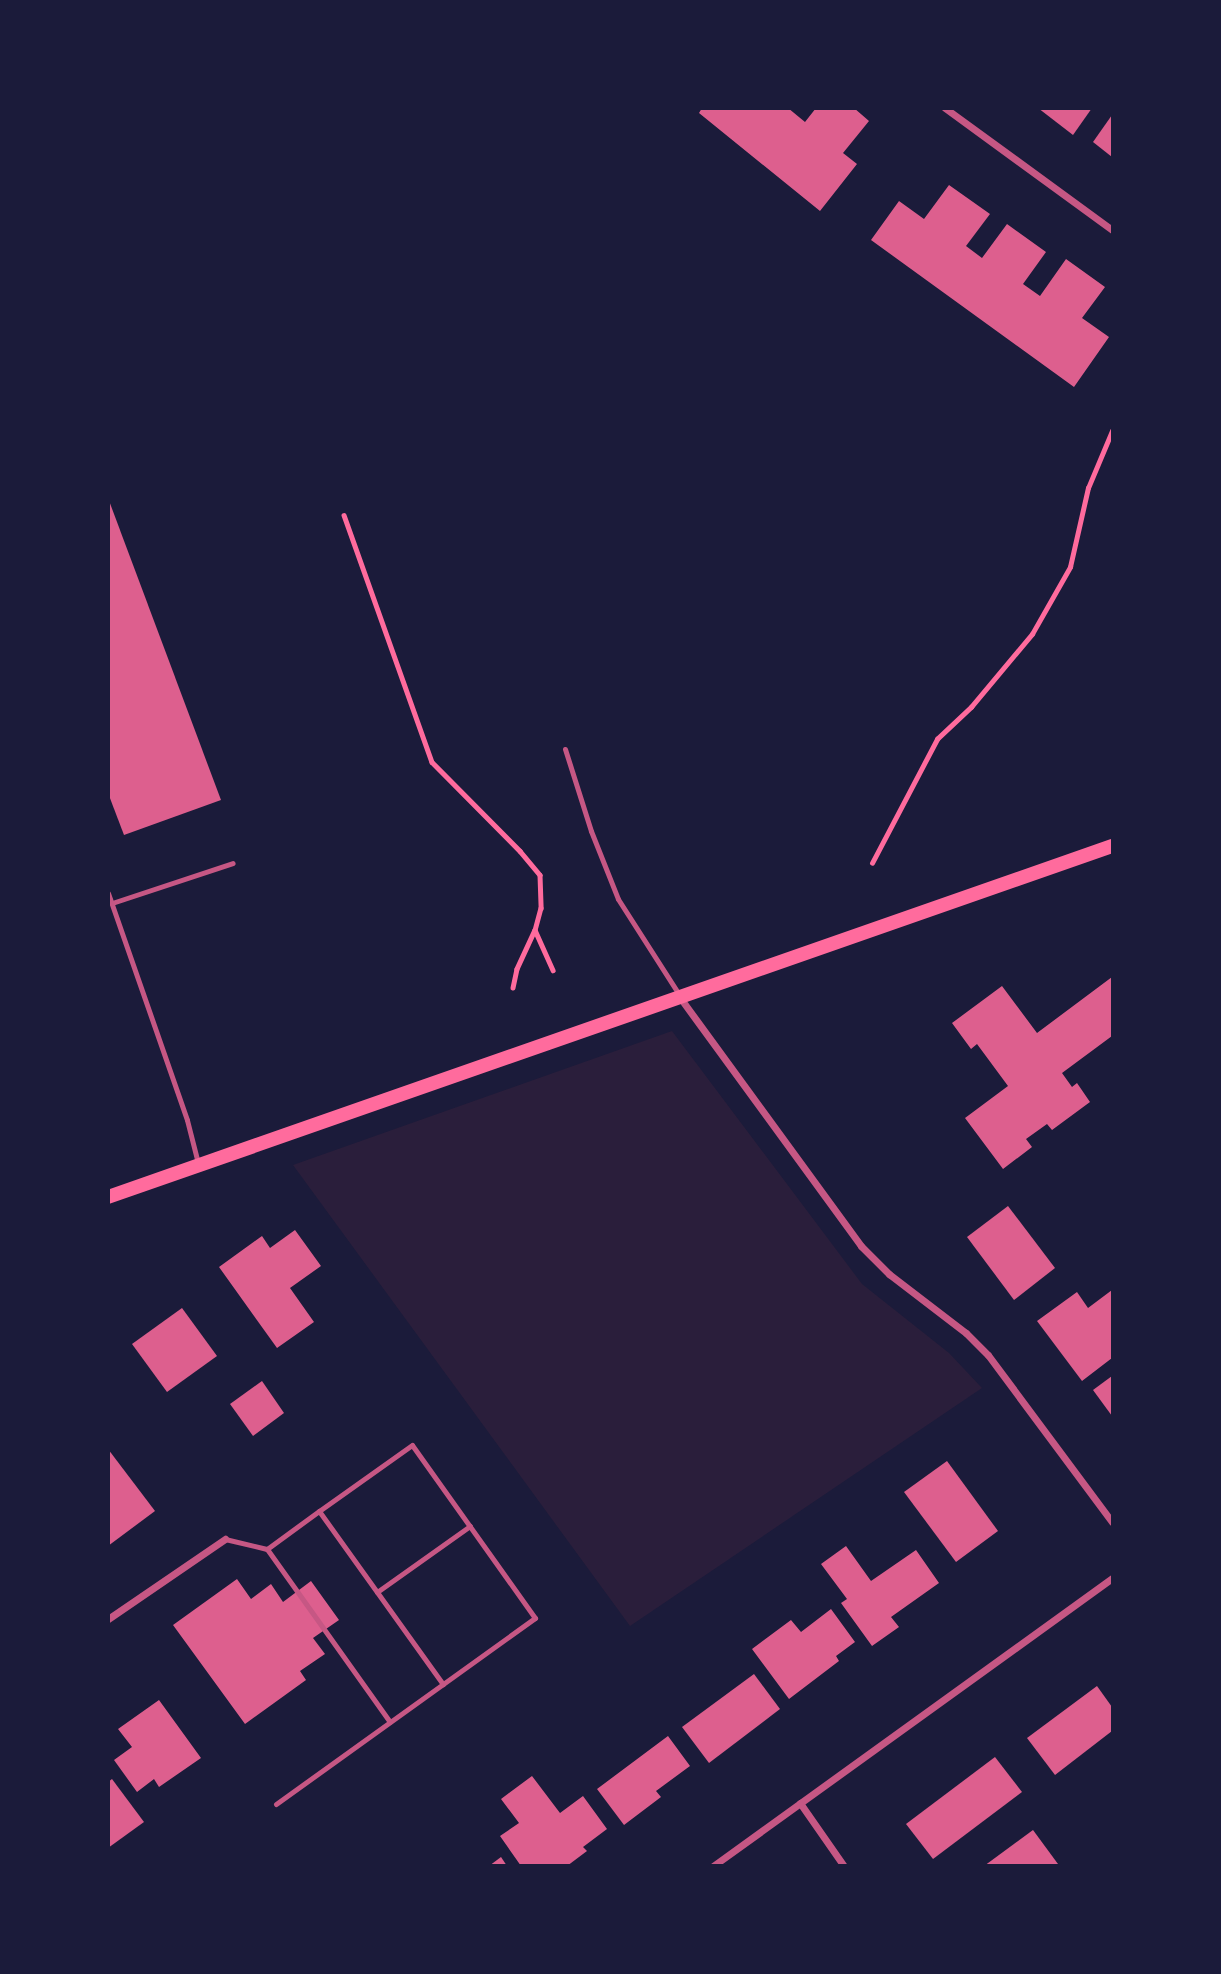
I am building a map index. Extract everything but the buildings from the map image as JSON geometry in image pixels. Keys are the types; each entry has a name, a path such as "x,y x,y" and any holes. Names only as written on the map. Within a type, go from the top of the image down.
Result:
{"main road":[{"path":"108,1197 1112,847"}],"street":[{"path":"945,108 1112,230"},
{"path":"681,999 861,1246 889,1274 966,1333 988,1355 1112,1522"},
{"path":"108,1619 225,1539"},
{"path":"713,1866 1112,1578"},
{"path":"800,1803 844,1866"}],"lane":[{"path":"565,749 591,831 618,899 681,999"},
{"path":"112,903 233,863"},
{"path":"108,893 187,1120 199,1166"},
{"path":"267,1549 412,1445 535,1618 276,1804"},
{"path":"319,1511 443,1684"},
{"path":"377,1592 470,1526"},
{"path":"225,1539 267,1549 390,1722"}],"path":[{"path":"872,863 937,739 971,707 1032,634 1070,567 1088,488 1112,431"},
{"path":"344,515 432,762 520,851 540,875 541,908 536,930 517,969 513,988"},
{"path":"536,930 552,970"}],"shaded area":[{"path":"672,1031 862,1284 949,1353 982,1388 630,1626 293,1165"}]}
